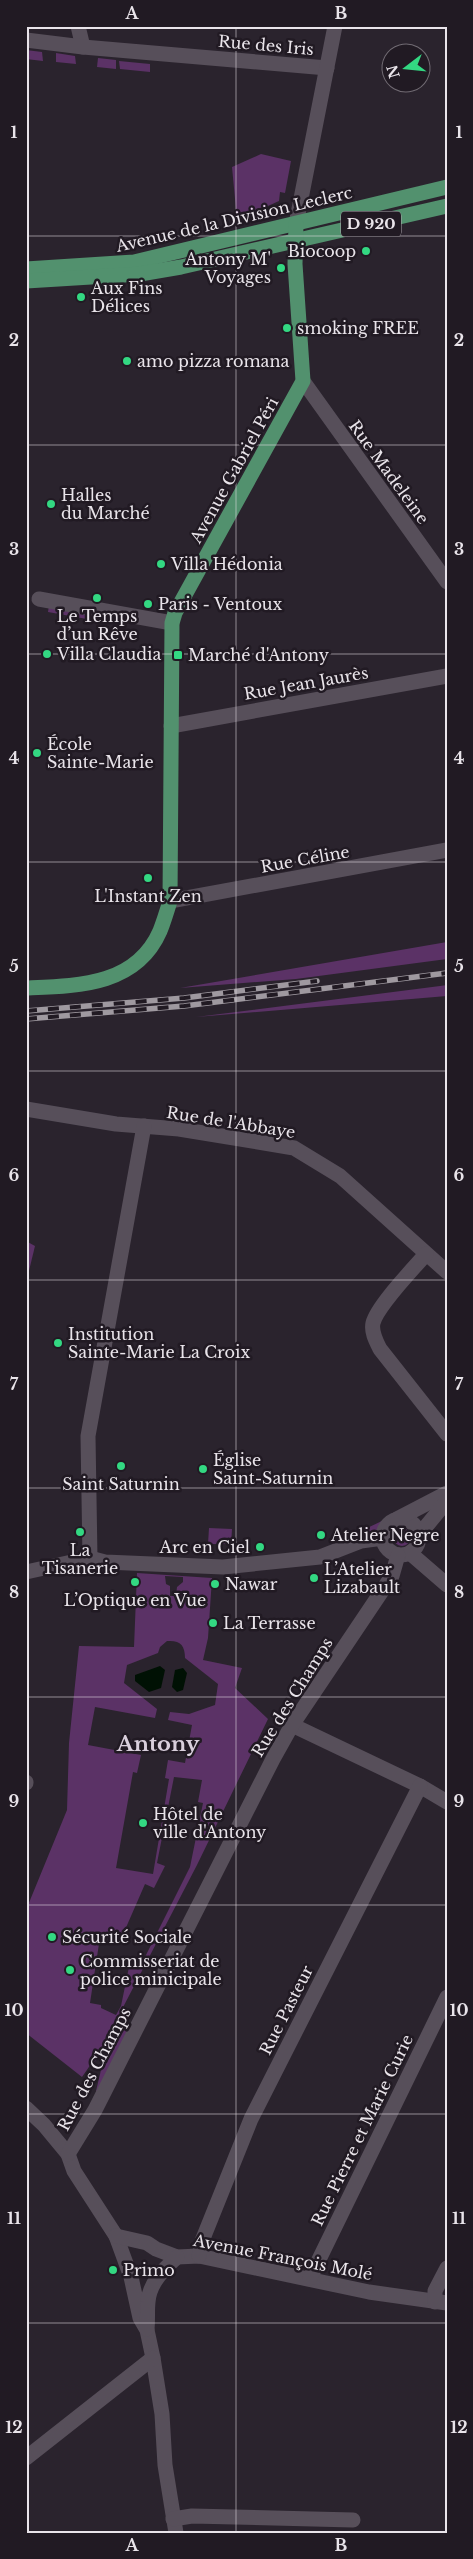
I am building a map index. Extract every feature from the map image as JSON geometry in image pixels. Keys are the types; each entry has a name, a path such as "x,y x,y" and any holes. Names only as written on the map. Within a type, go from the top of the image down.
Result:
{"main road":[{"name":"Avenue de la Division Leclerc","path":"26,269 134,262 446,191"},
{"name":"Avenue de la Division Leclerc","path":"26,280 140,274 181,267 447,206"},
{"path":"296,224 294,242 303,381"},
{"name":"Avenue Gabriel Péri","path":"26,988 80,986 120,973 134,964 160,932 170,901 172,623 175,614 303,381"}],"street":[{"path":"78,26 83,47"},
{"path":"296,224 335,26"},
{"name":"Rue des Iris","path":"26,40 83,47 327,68"},
{"name":"Rue Madeleine","path":"303,381 447,582"},
{"path":"39,599 172,623"},
{"name":"Rue Jean Jaurès","path":"171,726 447,676"},
{"name":"Rue Céline","path":"170,901 447,850"},
{"name":"Rue de l'Abbaye","path":"26,1109 116,1124 207,1133 294,1148 340,1176 447,1272"},
{"path":"90,1558 88,1436 144,1126"},
{"path":"426,1254 379,1310 373,1322 373,1333 380,1349 447,1434"},
{"path":"447,1493 397,1519 385,1528 383,1538 388,1549 404,1554 447,1584"},
{"path":"404,1554 417,1545 419,1535 447,1501"},
{"path":"397,1519 412,1522 419,1535"},
{"path":"26,1572 90,1558 105,1562 223,1567 320,1557 361,1541 383,1538"},
{"name":"Rue des Champs","path":"68,2154 96,2110 273,1759 292,1725 392,1576 404,1554"},
{"path":"292,1725 420,1786 447,1802"},
{"name":"Rue Pasteur","path":"199,2256 202,2241 251,2119 420,1786"},
{"name":"Rue Pierre et Marie Curie","path":"310,2278 447,1997"},
{"path":"26,2108 44,2125 68,2154 74,2171 116,2236 131,2276 140,2318 147,2330"},
{"name":"Avenue François Molé","path":"116,2236 147,2243 156,2249 178,2256 199,2256 369,2292 441,2303"},
{"path":"123,2257 126,2250 138,2241"},
{"path":"156,2249 159,2277"},
{"path":"178,2256 159,2277 148,2300 147,2330 162,2414 165,2465 174,2526 192,2516 353,2520"},
{"path":"441,2303 435,2291 447,2268"},
{"path":"131,2276 140,2282 159,2277"},
{"path":"26,2458 153,2358"}],"shaded area":[{"path":"26,50 42,52 43,61 26,59"},
{"path":"56,53 75,56 76,64 56,62"},
{"path":"98,58 116,60 116,69 97,67"},
{"path":"119,61 150,64 150,72 120,69"},
{"path":"261,154 291,161 285,193 280,192 279,201 237,220 232,167"},
{"path":"49,605 88,612 87,619 48,612"},
{"path":"447,942 447,959 296,979 180,988"},
{"path":"447,985 447,996 196,1017 440,986"},
{"path":"26,1241 35,1246 26,1283"},
{"path":"384,1520 377,1533 365,1536 363,1530"},
{"path":"209,1528 232,1529 231,1544 208,1544"},
{"path":"402,1528 410,1533 411,1537 406,1545 402,1546 394,1541 393,1537 398,1529"},
{"path":"137,1573 212,1578 208,1638 203,1660 242,1668 235,1688 268,1719 197,1865 93,2065 91,2064 82,2077 26,2033 26,1910 67,1810 69,1743 79,1646 134,1647","holes":["165,1576 183,1577 183,1582 177,1587 176,1596 170,1596 170,1586 166,1584","167,1641 175,1641 181,1644 185,1658 218,1684 215,1705 189,1714 170,1712 168,1720 192,1725 185,1763 168,1760 165,1778 169,1779 153,1874 116,1868 133,1772 137,1773 141,1755 88,1745 95,1707 155,1718 157,1709 124,1683 127,1665 158,1653 160,1647","174,1777 202,1780 198,1802 203,1803 190,1867 142,1963 130,1962 121,2006 116,2015 101,2008 101,2005 90,2003 100,1937 121,1939 145,1884 154,1888 165,1866 157,1863"]},
{"path":"160,1666 165,1670 161,1688 149,1692 135,1681 135,1675"},
{"path":"183,1668 187,1673 183,1690 177,1692 172,1687 175,1670"},
{"path":"125,2021 131,2025 98,2092 96,2091 101,2070"}],"railway":[{"path":"26,1019 184,1006 447,973"},
{"path":"26,1011 184,998 317,981"}],"place":[{"name":"Biocoop","path":"366,251"},
{"name":"Antony M' Voyages","path":"281,268"},
{"name":"Aux Fins Délices","path":"81,297"},
{"name":"smoking FREE","path":"287,328"},
{"name":"amo pizza romana","path":"127,361"},
{"name":"Halles du Marché","path":"51,504"},
{"name":"Villa Hédonia","path":"161,564"},
{"name":"Le Temps d’un Rêve","path":"97,598"},
{"name":"Paris - Ventoux","path":"148,604"},
{"name":"Villa Claudia","path":"47,654"},
{"name":"Marché d'Antony","path":"178,655"},
{"name":"École Sainte-Marie","path":"37,753"},
{"name":"L'Instant Zen","path":"148,878"},
{"name":"Institution Sainte-Marie La Croix","path":"58,1343"},
{"name":"Saint Saturnin","path":"121,1466"},
{"name":"Église Saint-Saturnin","path":"203,1469"},
{"name":"La Tisanerie","path":"80,1532"},
{"name":"Atelier Negre","path":"321,1535"},
{"name":"Arc en Ciel","path":"260,1547"},
{"name":"L’Atelier Lizabault","path":"314,1578"},
{"name":"L’Optique en Vue","path":"135,1582"},
{"name":"Nawar","path":"215,1584"},
{"name":"La Terrasse","path":"213,1623"},
{"name":"Hôtel de ville d'Antony","path":"143,1823"},
{"name":"Sécurité Sociale","path":"52,1937"},
{"name":"Commisseriat de police minicipale","path":"70,1970"},
{"name":"Primo","path":"113,2270"}],"district":[{"name":"Antony","path":"158,1744"}]}
